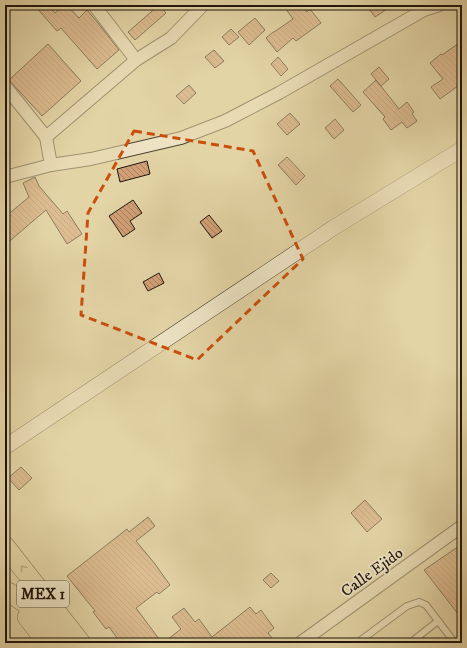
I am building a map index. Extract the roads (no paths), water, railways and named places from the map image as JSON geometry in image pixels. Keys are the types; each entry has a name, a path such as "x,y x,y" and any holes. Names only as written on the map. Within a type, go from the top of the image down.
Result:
{"main road":[{"name":"MEX 1","path":"5,546 81,643"},
{"name":"MEX 1","path":"6,590 47,643"},
{"path":"6,590 25,603 67,643"},
{"path":"62,618 90,643"}],"street":[{"path":"94,5 136,60"},
{"path":"46,137 136,60 171,38 203,5"},
{"path":"5,177 50,165 91,159 181,138 224,121 279,93 422,8 439,5"},
{"path":"5,86 46,137 50,165"},
{"path":"5,447 333,228 462,149"},
{"name":"Calle Ejido","path":"300,643 462,526"}],"lane":[{"path":"357,643 407,606 419,602 426,605 455,643"},
{"path":"410,643 438,621"}]}
